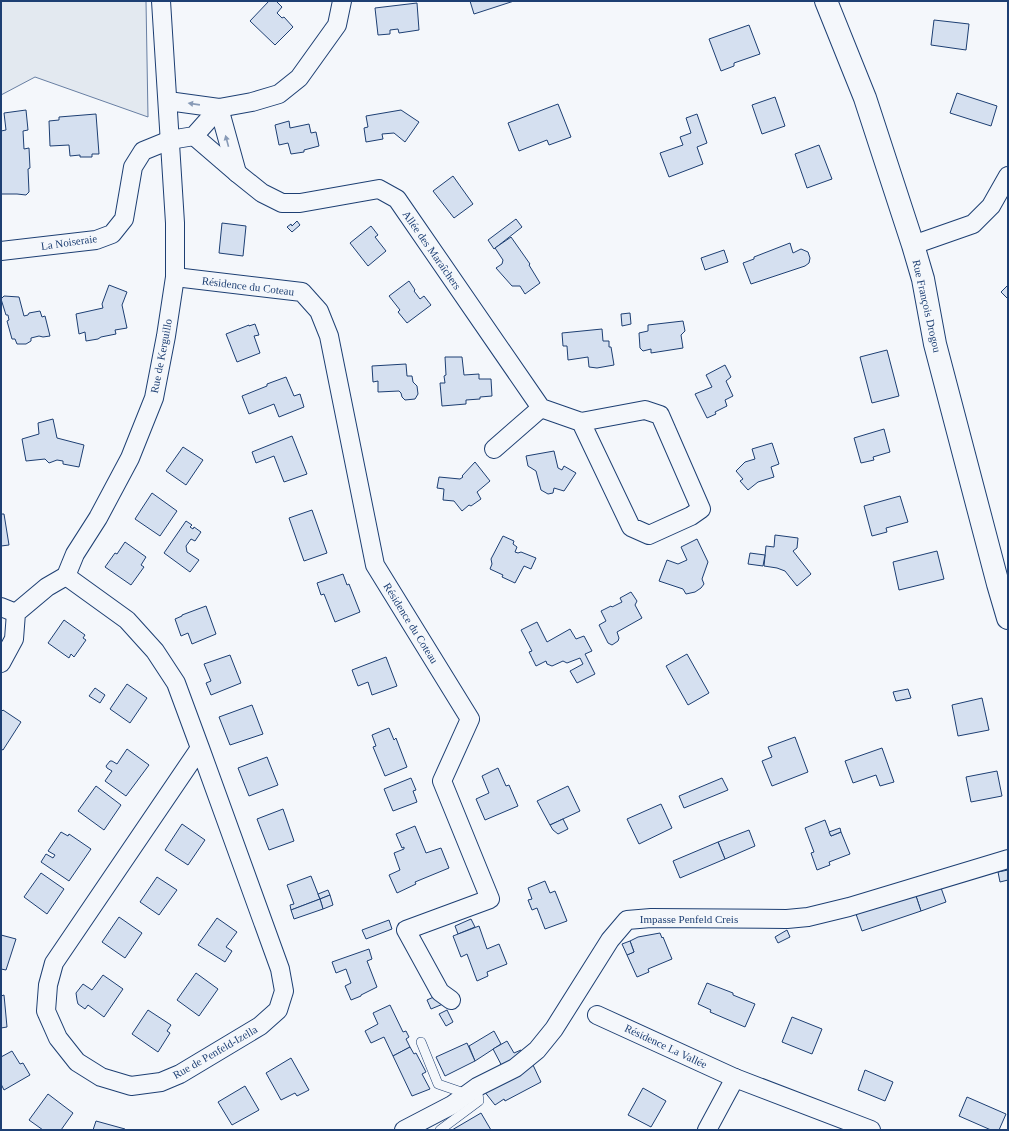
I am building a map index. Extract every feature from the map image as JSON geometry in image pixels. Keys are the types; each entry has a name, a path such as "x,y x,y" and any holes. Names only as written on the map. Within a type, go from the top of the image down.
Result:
{"street":[{"name":"Rue de Kerguillo","path":"66,576 75,554 98,518 130,458 154,398 166,336 175,278 175,223 161,1"},
{"path":"168,101 220,108 252,102 279,94 299,78 337,25 342,1"},
{"name":"Rue François Drogou","path":"826,1 865,98 913,244 922,279 935,344 1008,618"},
{"path":"194,136 220,108"},
{"path":"220,108 237,174"},
{"name":"La Noiseraie","path":"1,251 96,240 112,234 124,219 133,166 144,151 170,140 194,136"},
{"name":"Allée des Maraîchers","path":"194,136 262,194 282,203 300,203 379,189 397,199 540,408"},
{"path":"913,244 973,224 991,206 1008,176"},
{"name":"Résidence du Coteau","path":"175,278 302,292 319,311 329,336 375,565 470,719 442,781 490,899 406,930 440,992 451,1000"},
{"path":"494,450 540,408 581,422 645,410 660,415 701,509 691,516 649,535 631,527 581,422"},
{"path":"1,663 14,639 9,610 66,576"},
{"name":"Rue de Penfeld-Izella","path":"66,576 127,620 154,651 176,682 200,748 280,969 284,990 278,1010 260,1026 180,1074 160,1082 131,1086 101,1077 76,1062 58,1038 46,1012 48,985 54,963 200,748"},
{"name":"Impasse Penfeld Creis","path":"404,1130 452,1105 472,1091 515,1068 537,1050 554,1029 610,940 627,920 651,918 787,919 808,917 849,907 1008,859"},
{"name":"Résidence La Vallée","path":"597,1015 735,1078 871,1130"},
{"path":"707,1130 735,1078"}],"lane":[{"path":"421,1042 438,1084 472,1091 480,1097 479,1101 440,1130"}],"shaded area":[{"path":"1,1 146,1 148,117 35,77 1,95"}],"building":[{"path":"269,1 276,1 282,7 277,13 282,18 284,17 293,27 275,45 250,21"},
{"path":"470,1 514,1 474,14"},
{"path":"417,3 419,30 399,33 398,29 390,30 390,34 378,35 375,8"},
{"path":"934,20 969,24 966,50 931,45"},
{"path":"749,25 760,54 734,63 734,66 721,71 709,39"},
{"path":"957,93 997,106 991,126 950,113"},
{"path":"775,97 785,126 762,134 752,105"},
{"path":"558,104 571,137 549,145 547,140 519,151 508,123"},
{"path":"26,110 28,130 23,131 24,149 29,148 29,192 26,195 1,194 1,131 6,130 4,113"},
{"path":"401,110 419,122 405,142 394,133 382,134 383,139 366,142 364,128 368,127 366,116"},
{"path":"96,114 99,154 92,154 92,157 80,157 80,155 70,156 69,145 50,146 49,121 59,120 59,117"},
{"path":"697,114 707,143 697,147 703,164 669,177 660,153 683,145 680,137 691,133 686,118"},
{"path":"289,121 290,128 309,124 311,133 316,132 319,146 304,150 304,152 291,154 288,143 279,145 275,125"},
{"path":"819,145 832,179 807,188 795,154"},
{"path":"453,176 473,204 454,218 433,191"},
{"path":"516,219 522,227 494,249 488,240"},
{"path":"297,221 300,225 292,232 287,227 291,224 292,226"},
{"path":"222,223 246,226 243,256 219,253"},
{"path":"371,226 378,235 375,237 386,251 368,266 350,243"},
{"path":"511,237 530,264 529,265 540,283 525,294 520,286 512,286 496,268 502,264 503,260 495,248"},
{"path":"790,243 793,253 801,249 808,252 810,258 809,263 805,266 751,284 743,263 754,259 754,257"},
{"path":"724,250 728,262 705,270 701,258"},
{"path":"409,281 420,299 424,296 431,305 407,323 398,312 400,310 389,296"},
{"path":"109,285 127,292 122,305 127,328 115,330 116,334 86,341 85,332 79,334 76,314 103,308 102,304"},
{"path":"1008,285 1008,299 1001,292"},
{"path":"4,296 19,297 24,316 28,315 29,313 40,311 42,317 45,316 50,336 39,336 31,338 31,341 26,344 17,344 15,339 12,339 7,321 9,320 8,315 6,315 1,299"},
{"path":"630,313 631,324 622,326 621,314"},
{"path":"683,321 685,331 681,335 683,348 651,353 651,349 643,351 640,348 639,333 648,331 648,325"},
{"path":"255,324 259,335 254,336 260,353 237,362 226,334"},
{"path":"602,329 603,341 609,341 609,347 611,347 614,365 597,368 589,367 588,357 568,360 567,346 563,346 562,333"},
{"path":"887,350 899,396 872,403 860,357"},
{"path":"445,357 462,357 464,375 479,374 479,379 491,379 492,396 466,400 466,404 442,406 440,383 445,383"},
{"path":"406,364 407,376 412,376 413,382 417,386 418,394 415,399 405,400 399,391 378,392 378,381 373,382 372,366"},
{"path":"725,365 731,377 726,381 733,396 725,400 727,406 715,412 716,414 707,418 695,394 712,387 706,375"},
{"path":"286,377 294,396 300,394 304,407 279,417 274,404 249,414 242,396"},
{"path":"53,419 57,438 84,445 79,467 63,464 63,461 57,460 49,463 45,459 26,461 22,439 39,434 38,423"},
{"path":"884,429 890,452 873,457 874,460 861,463 854,438"},
{"path":"292,436 307,474 284,482 274,456 256,463 252,452"},
{"path":"772,443 779,464 771,467 774,477 758,482 748,490 740,481 743,479 736,471 745,462 755,459 752,449"},
{"path":"183,447 203,460 186,485 166,471"},
{"path":"554,451 558,468 562,470 564,466 576,473 564,491 554,488 553,493 548,494 541,490 536,471 528,466 526,456"},
{"path":"475,462 490,481 477,492 481,499 471,506 469,505 462,511 454,501 443,500 444,489 437,488 439,477 460,479"},
{"path":"152,493 177,511 160,536 135,519"},
{"path":"900,496 908,522 886,528 887,532 872,536 864,506"},
{"path":"312,510 327,553 304,561 289,518"},
{"path":"1,514 4,514 9,545 1,546"},
{"path":"186,521 192,525 190,527 193,529 194,527 201,532 195,541 191,539 186,546 187,552 199,560 190,572 164,553"},
{"path":"775,535 798,538 797,548 793,551 811,574 797,586 785,571 764,566 766,546 774,547"},
{"path":"503,536 514,541 513,544 517,547 515,552 521,552 536,558 531,569 524,566 515,583 490,569 492,564 491,559"},
{"path":"697,539 708,562 702,579 704,584 701,588 695,592 686,594 683,589 659,581 667,560 678,564 687,560 681,547"},
{"path":"125,542 146,557 141,565 144,567 131,585 105,567 115,553 117,554"},
{"path":"937,551 944,579 899,590 893,562"},
{"path":"750,553 765,555 763,566 748,564"},
{"path":"343,574 347,585 349,584 360,612 335,622 324,594 321,595 317,583"},
{"path":"631,592 637,601 635,605 642,618 617,632 619,638 618,641 612,645 608,643 599,625 606,621 601,611 622,602 620,598"},
{"path":"206,606 216,634 192,644 188,633 181,636 175,619"},
{"path":"64,620 85,635 83,638 86,640 74,657 71,654 69,658 48,643"},
{"path":"537,622 547,642 570,629 576,639 584,636 592,651 585,654 595,674 577,683 570,671 583,664 580,658 567,663 563,661 552,666 547,664 546,661 536,666 529,652 532,651 521,630"},
{"path":"687,654 709,693 688,705 666,666"},
{"path":"230,655 241,683 211,695 206,683 211,681 204,664"},
{"path":"386,657 397,686 372,695 368,682 358,686 352,670"},
{"path":"127,684 147,698 130,723 110,709"},
{"path":"95,688 105,695 100,703 89,696"},
{"path":"908,689 911,698 896,701 893,692"},
{"path":"982,698 989,730 958,736 952,705"},
{"path":"252,705 263,734 230,745 219,717"},
{"path":"3,710 21,722 3,750 1,749 1,712"},
{"path":"389,728 394,740 396,738 407,767 385,776 373,747 376,746 372,735"},
{"path":"795,737 808,772 772,786 762,761 772,757 768,747"},
{"path":"882,748 894,782 880,786 876,775 853,783 845,761"},
{"path":"127,749 149,765 126,796 105,781 112,771 106,766 110,761 117,764"},
{"path":"267,757 278,785 249,796 238,768"},
{"path":"498,768 506,786 509,785 518,806 485,820 476,799 489,793 482,776"},
{"path":"997,771 1002,796 971,802 966,777"},
{"path":"411,778 416,790 413,791 417,802 393,811 384,789"},
{"path":"722,778 728,790 684,808 679,796"},
{"path":"96,786 121,805 104,830 78,811"},
{"path":"568,786 580,811 550,825 537,801"},
{"path":"661,804 672,828 639,844 627,819"},
{"path":"283,809 294,841 269,850 257,819"},
{"path":"563,819 568,829 558,834 550,825"},
{"path":"825,820 831,836 841,832 850,854 829,862 830,865 817,870 811,853 814,852 805,828"},
{"path":"182,824 205,840 188,865 165,850"},
{"path":"415,826 426,853 441,848 449,868 415,882 416,884 397,893 389,875 400,870 394,853 404,849 404,847 402,848 396,834"},
{"path":"840,828 841,832 831,836 829,832"},
{"path":"749,830 755,846 725,859 718,842"},
{"path":"61,832 68,836 69,834 91,849 69,881 41,862 46,854 53,858 55,855 48,851"},
{"path":"718,842 725,859 680,878 673,861"},
{"path":"1008,870 1008,880 1000,882 998,872"},
{"path":"41,873 64,889 47,914 24,897"},
{"path":"311,876 320,899 291,910 290,905 294,904 287,885"},
{"path":"157,877 177,890 159,915 140,902"},
{"path":"545,881 550,893 555,891 567,921 545,929 537,908 532,910 528,900 532,899 528,888"},
{"path":"940,885 946,902 921,911 915,893"},
{"path":"328,890 330,895 320,899 318,894"},
{"path":"915,893 921,911 862,931 856,914"},
{"path":"330,895 333,905 323,909 320,899"},
{"path":"320,899 323,909 294,919 291,910"},
{"path":"119,917 142,933 125,958 102,942"},
{"path":"217,918 237,932 226,947 232,951 225,962 198,945"},
{"path":"471,919 475,927 458,934 455,926"},
{"path":"389,920 392,929 366,939 362,930"},
{"path":"479,926 487,949 499,944 507,964 487,972 488,976 477,981 467,954 461,957 453,936"},
{"path":"787,930 790,937 778,943 775,937"},
{"path":"660,933 672,959 648,969 649,972 637,977 627,955 634,952 630,941 638,937"},
{"path":"1,935 16,939 6,970 1,969"},
{"path":"630,941 634,952 627,955 622,944"},
{"path":"369,949 372,959 367,961 377,987 351,1000 345,986 351,983 346,969 336,973 332,962"},
{"path":"196,973 218,989 199,1016 177,1000"},
{"path":"103,975 123,989 104,1017 88,1005 85,1009 78,1004 76,993 83,984 92,990"},
{"path":"707,983 733,993 733,995 755,1004 745,1027 710,1012 711,1010 698,1004"},
{"path":"4,995 7,1027 1,1028 1,996"},
{"path":"438,995 443,1004 431,1009 427,1000"},
{"path":"390,1005 403,1032 406,1031 409,1037 406,1039 410,1047 393,1056 384,1037 371,1043 365,1031 378,1024 373,1013"},
{"path":"148,1010 171,1025 167,1031 170,1033 158,1052 132,1034"},
{"path":"447,1010 453,1022 446,1026 439,1014"},
{"path":"792,1017 822,1029 812,1054 782,1042"},
{"path":"494,1031 501,1044 475,1061 469,1046"},
{"path":"507,1041 514,1053 521,1050 525,1057 504,1070 493,1049"},
{"path":"467,1043 475,1061 445,1076 436,1057"},
{"path":"410,1047 414,1054 416,1053 426,1072 422,1074 430,1089 412,1096 393,1056"},
{"path":"12,1051 20,1064 23,1063 30,1075 4,1090 1,1084 1,1057"},
{"path":"291,1058 309,1090 297,1096 295,1093 281,1100 266,1073"},
{"path":"533,1065 541,1082 505,1101 504,1099 495,1105 484,1091"},
{"path":"865,1070 893,1082 885,1101 858,1090"},
{"path":"245,1086 259,1110 232,1125 218,1102"},
{"path":"643,1088 666,1101 651,1127 628,1115"},
{"path":"48,1094 73,1113 61,1130 43,1130 29,1120"},
{"path":"967,1097 1006,1114 999,1130 991,1130 959,1116"},
{"path":"481,1113 491,1130 452,1130"},
{"path":"96,1121 125,1129 125,1130 93,1130"}]}
